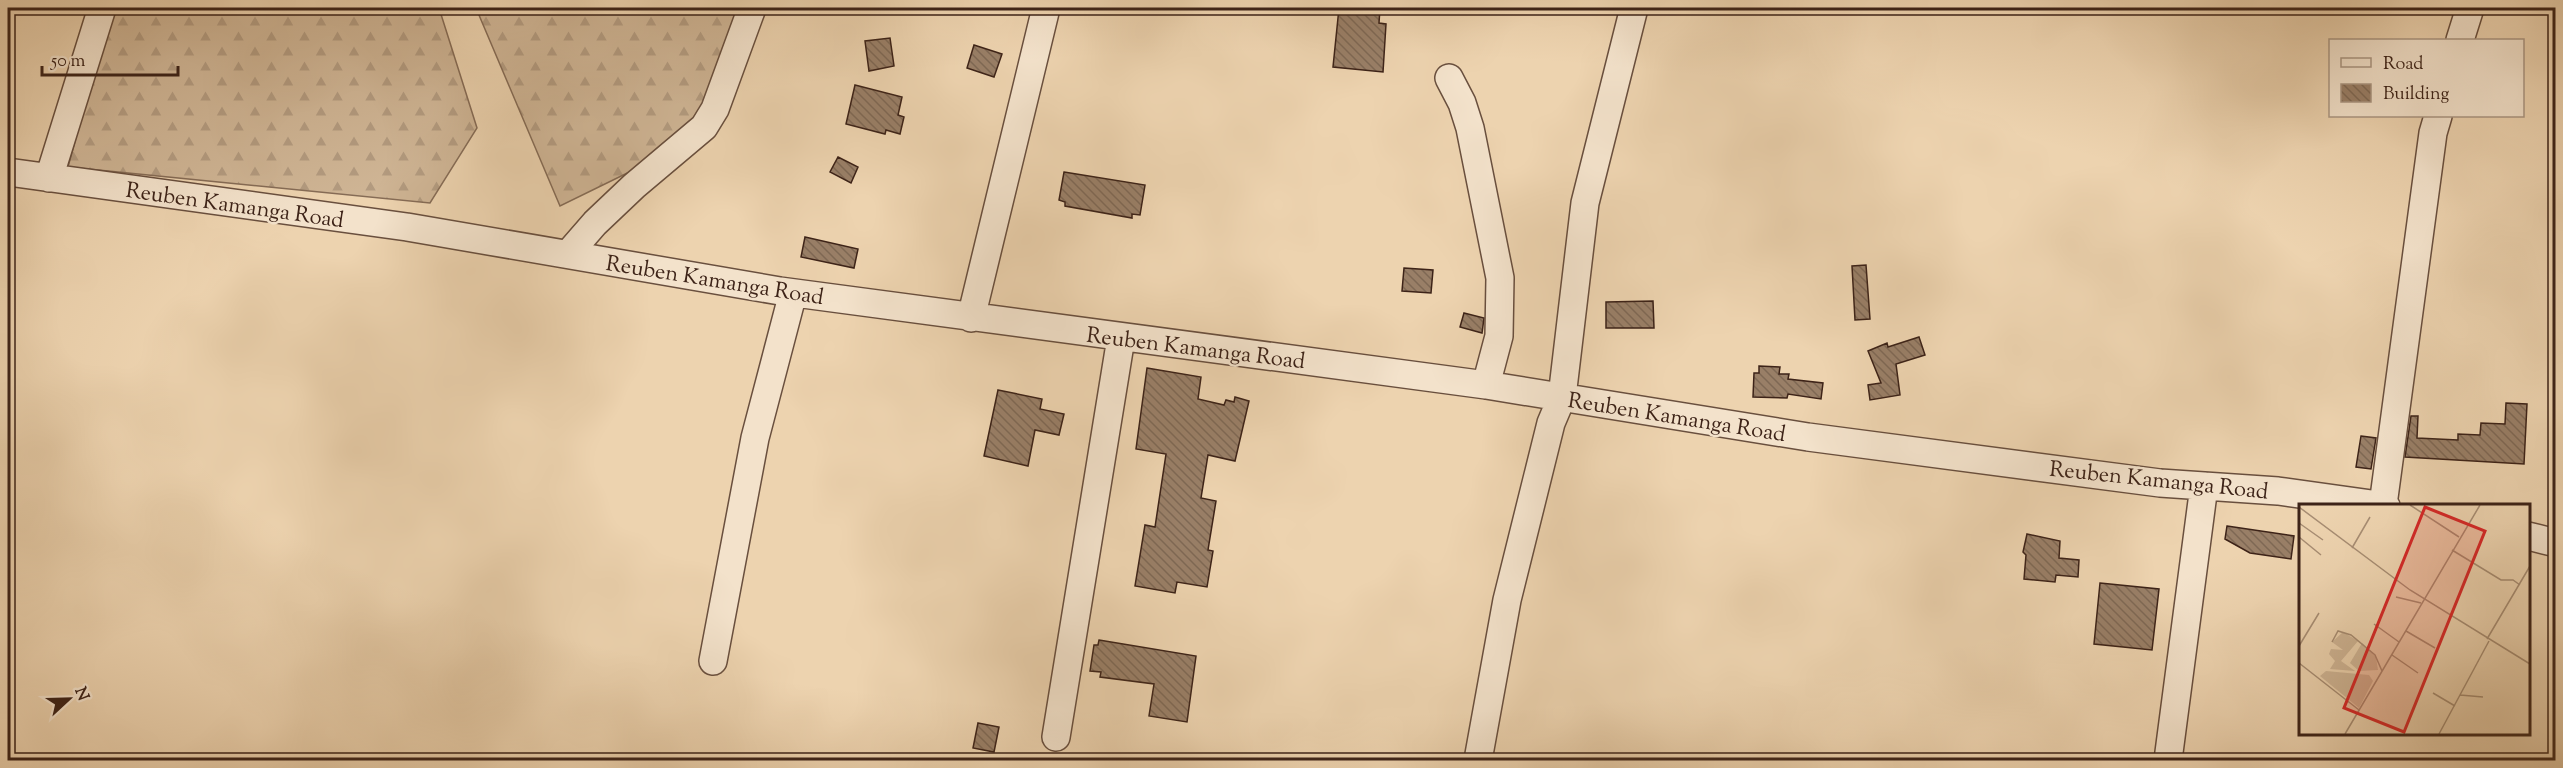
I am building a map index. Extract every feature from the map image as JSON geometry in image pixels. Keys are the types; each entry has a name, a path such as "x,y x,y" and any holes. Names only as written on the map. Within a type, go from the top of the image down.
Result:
{"street":[{"path":"50,178 102,8"},
{"path":"568,254 595,222 704,127 715,109 752,8"},
{"path":"970,318 1046,8"},
{"path":"1478,760 1507,600 1551,423 1562,397 1585,203 1634,8"},
{"path":"2460,39 2470,8"},
{"path":"1449,78 1462,103 1470,128 1500,278 1499,336 1486,385"},
{"path":"2385,504 2433,133 2438,117"},
{"name":"Reuben Kamanga Road","path":"8,172 407,227 792,293 1121,339 1486,385 1808,437 2160,483 2278,491 2377,504"},
{"path":"713,661 754,438 792,293"},
{"path":"1056,737 1121,339"},
{"path":"2168,760 2204,486"},
{"path":"2530,536 2556,543"}],"green space":[{"path":"111,8 439,8 477,128 430,203 68,167"},
{"path":"476,8 749,8 702,121 658,158 560,206"}],"building":[{"path":"1339,8 1380,8 1379,23 1386,24 1383,72 1333,67"},
{"path":"890,38 894,66 869,71 865,41"},
{"path":"974,45 1002,54 994,77 967,68"},
{"path":"855,85 902,97 898,115 904,117 900,134 886,130 885,134 846,124"},
{"path":"838,157 858,167 851,183 830,172"},
{"path":"1064,172 1145,185 1140,215 1132,214 1132,218 1065,206 1065,202 1059,200"},
{"path":"805,237 858,249 854,268 801,257"},
{"path":"1866,265 1870,319 1855,320 1852,266"},
{"path":"1404,268 1433,270 1431,293 1402,291"},
{"path":"1653,301 1654,328 1606,328 1606,302"},
{"path":"1464,313 1484,318 1482,333 1460,327"},
{"path":"1919,337 1925,355 1896,364 1900,395 1870,400 1868,385 1881,383 1868,351 1887,343 1888,347"},
{"path":"1759,366 1780,367 1779,374 1789,374 1788,379 1823,383 1821,399 1788,394 1787,398 1753,397 1754,373 1759,373"},
{"path":"1147,368 1201,377 1198,399 1224,405 1226,400 1234,402 1235,397 1249,401 1235,461 1208,455 1201,498 1216,501 1208,550 1213,551 1207,587 1177,582 1175,593 1135,586 1145,525 1155,527 1166,454 1136,449"},
{"path":"998,390 1042,399 1040,409 1064,414 1059,435 1035,430 1028,466 984,456"},
{"path":"2506,403 2527,404 2524,464 2405,457 2411,416 2418,416 2417,438 2458,440 2458,434 2480,435 2481,423 2505,424"},
{"path":"2361,436 2376,438 2371,469 2356,467"},
{"path":"2227,526 2294,536 2291,559 2250,553 2225,539"},
{"path":"2027,534 2060,541 2059,558 2079,560 2078,577 2056,575 2055,582 2024,579 2026,555 2023,552"},
{"path":"2100,583 2159,589 2152,650 2094,644"},
{"path":"1099,640 1196,656 1187,722 1149,716 1154,684 1100,677 1101,672 1090,671 1094,645 1098,645"},
{"path":"978,723 999,727 994,752 973,748"}]}
